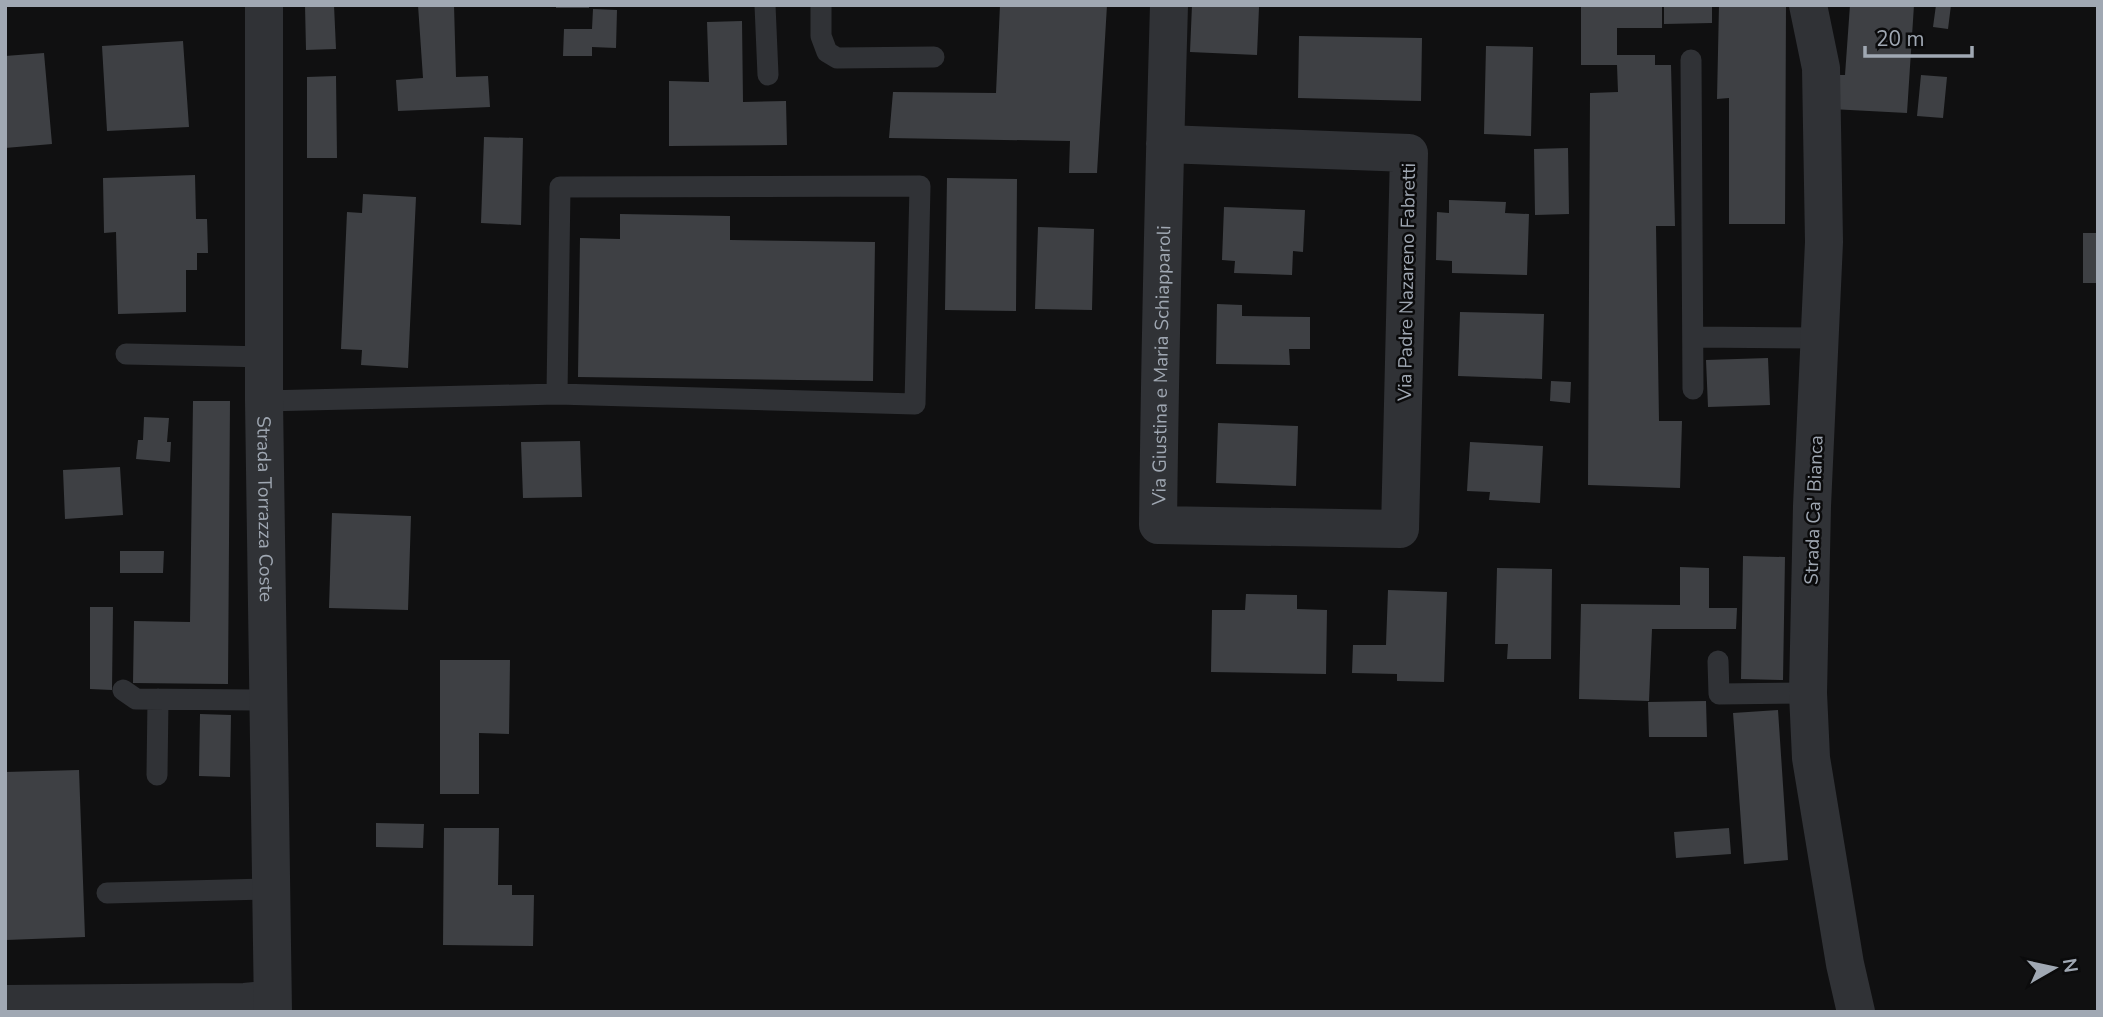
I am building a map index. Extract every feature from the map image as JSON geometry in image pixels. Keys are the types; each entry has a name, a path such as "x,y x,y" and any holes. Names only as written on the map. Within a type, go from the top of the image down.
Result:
{"street":[{"name":"Strada Torrazza Coste","path":"264,5 264,401 272,1005"},
{"name":"Via Giustina e Maria Schiapparoli","path":"1169,5 1158,525 1400,529"},
{"name":"Strada Ca' Bianca","path":"1808,5 1821,68 1824,242 1812,506 1808,693 1811,758 1845,964 1856,1012"},
{"name":"Via Padre Nazareno Fabretti","path":"1165,144 1409,153 1400,529"},
{"path":"5,1004 245,1002 272,1005"}],"lane":[{"path":"765,5 768,75"},
{"path":"821,5 821,36 827,52 836,58 934,57"},
{"path":"1691,60 1693,388"},
{"path":"264,401 557,394 915,404 920,186 561,187 557,394"},
{"path":"1693,337 1820,338"},
{"path":"126,354 264,356"},
{"path":"1718,661 1719,694 1808,693"},
{"path":"123,690 136,699 268,700"},
{"path":"157,775 158,699"},
{"path":"107,893 271,889"}],"building":[{"path":"305,5 334,5 336,49 306,50"},
{"path":"418,5 454,5 456,77 488,76 490,107 398,111 396,80 423,78"},
{"path":"556,5 589,5 589,8 556,8"},
{"path":"1000,5 1107,5 1097,173 1069,173 1070,141 889,138 893,92 996,93"},
{"path":"1192,5 1259,7 1257,55 1190,52"},
{"path":"1581,5 1662,5 1662,28 1617,28 1617,55 1655,55 1655,65 1671,65 1675,226 1656,226 1659,421 1682,421 1680,488 1588,485 1590,93 1618,92 1617,65 1581,65"},
{"path":"1664,5 1712,5 1712,23 1664,24"},
{"path":"1719,5 1786,5 1785,224 1729,224 1729,98 1717,99"},
{"path":"1850,5 1914,5 1907,113 1831,109 1833,75 1845,75"},
{"path":"1936,5 1951,5 1948,29 1933,27"},
{"path":"593,9 617,10 616,48 592,47 592,56 563,56 564,29 592,29"},
{"path":"742,21 743,102 786,101 787,145 669,146 669,81 709,82 707,22"},
{"path":"1299,36 1422,38 1421,101 1298,98"},
{"path":"183,41 189,127 107,131 102,46"},
{"path":"1486,46 1533,47 1531,136 1484,134"},
{"path":"44,53 52,144 5,148 5,56"},
{"path":"1921,75 1947,77 1943,118 1917,116"},
{"path":"336,76 337,158 307,158 307,77"},
{"path":"484,137 523,138 521,225 481,223"},
{"path":"1568,148 1569,214 1535,215 1534,149"},
{"path":"195,175 196,219 207,219 208,253 197,253 197,270 186,270 186,312 118,314 116,232 104,233 103,178"},
{"path":"947,178 1017,179 1016,311 945,310"},
{"path":"363,194 416,197 408,368 361,365 362,350 341,349 347,212 362,213"},
{"path":"1449,200 1506,202 1505,213 1529,214 1527,275 1452,273 1452,261 1436,260 1437,212 1449,213"},
{"path":"1224,207 1305,210 1303,252 1293,251 1292,275 1234,273 1235,261 1222,260"},
{"path":"620,214 730,216 730,240 875,242 873,381 578,377 580,238 620,239"},
{"path":"1038,227 1094,229 1092,310 1035,309"},
{"path":"2083,233 2098,233 2098,283 2083,283"},
{"path":"1217,304 1242,305 1242,316 1310,317 1310,349 1289,349 1290,365 1216,364"},
{"path":"1460,312 1544,314 1542,379 1458,376"},
{"path":"1768,358 1770,405 1708,407 1706,360"},
{"path":"1551,381 1571,382 1570,403 1550,401"},
{"path":"193,401 230,401 228,684 133,683 134,621 190,622"},
{"path":"144,417 169,418 167,442 171,442 170,462 136,459 138,440 143,440"},
{"path":"1218,423 1298,426 1296,486 1216,483"},
{"path":"580,441 582,497 523,498 521,442"},
{"path":"1470,442 1543,446 1540,503 1489,500 1490,492 1467,491"},
{"path":"120,467 123,515 65,519 63,470"},
{"path":"332,513 411,516 408,610 329,608"},
{"path":"120,551 164,551 163,573 120,573"},
{"path":"1743,556 1785,557 1783,680 1741,679"},
{"path":"1680,567 1709,568 1709,608 1737,608 1736,629 1652,629 1649,701 1579,699 1581,604 1680,605"},
{"path":"1497,568 1552,569 1551,659 1507,659 1508,644 1495,644"},
{"path":"1388,590 1447,592 1444,682 1397,681 1397,674 1352,673 1353,645 1386,645"},
{"path":"1246,594 1297,595 1297,609 1327,610 1326,674 1211,672 1212,610 1245,610"},
{"path":"90,607 113,607 112,690 90,689"},
{"path":"440,660 510,660 509,734 479,733 479,794 440,794"},
{"path":"1706,701 1707,737 1649,737 1648,702"},
{"path":"1778,710 1788,860 1744,864 1733,713"},
{"path":"200,714 231,715 230,777 199,776"},
{"path":"79,770 85,937 6,940 5,772"},
{"path":"376,823 424,824 423,848 376,847"},
{"path":"444,828 499,828 498,885 512,885 512,895 534,895 533,946 443,945"},
{"path":"1729,828 1731,854 1676,858 1674,832"}]}
